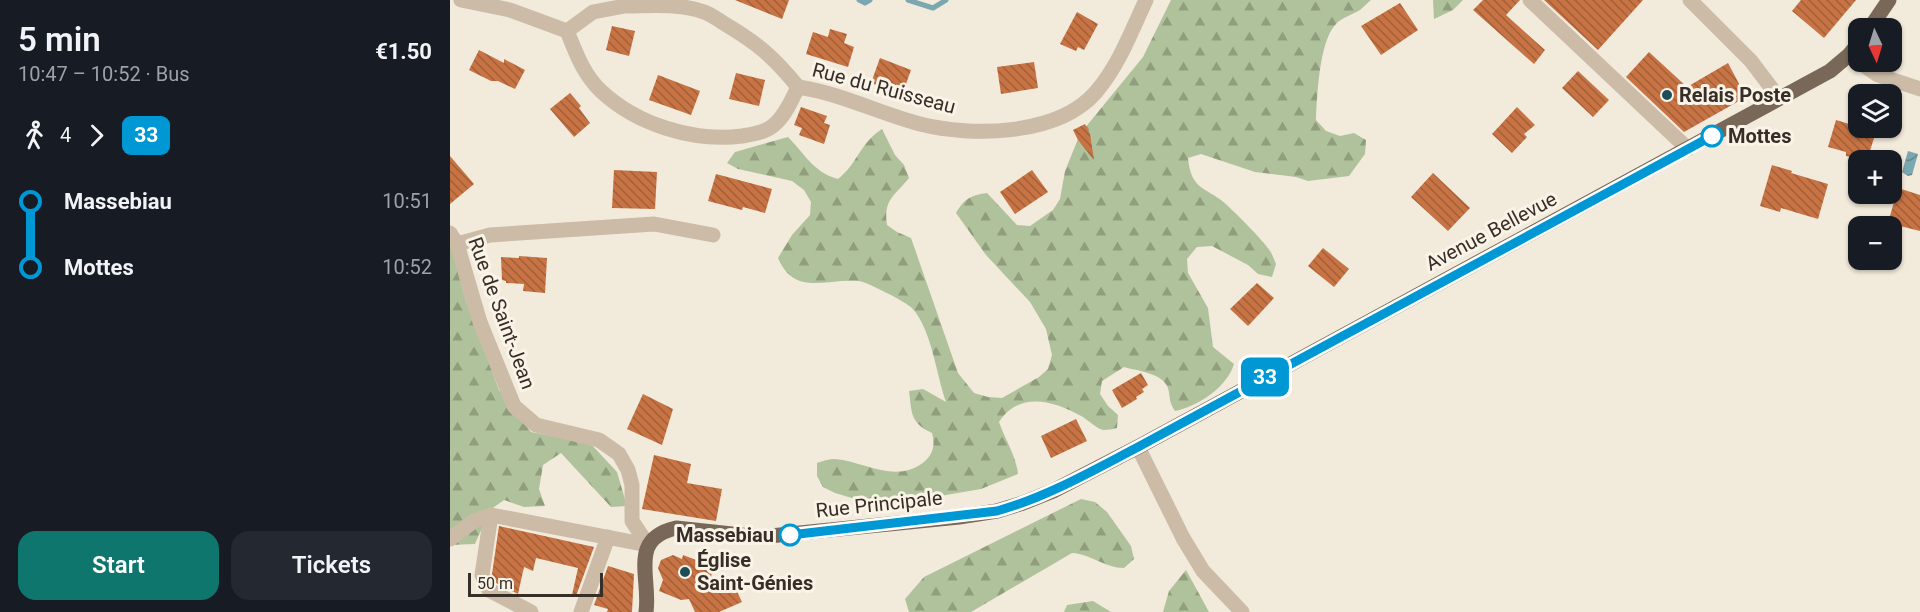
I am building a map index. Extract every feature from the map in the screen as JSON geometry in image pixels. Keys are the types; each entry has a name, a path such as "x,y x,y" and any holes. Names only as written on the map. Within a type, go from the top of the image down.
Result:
{"main road":[{"path":"1877,18 1889,0"},
{"name":"Avenue Bellevue","path":"1138,447 1830,71 1848,55"},
{"name":"Rue Principale","path":"648,545 654,537 676,528 760,537 959,517 997,511 1023,504 1053,491 1138,447"},
{"path":"646,612 648,599 645,560 648,545"}],"street":[{"path":"461,0 510,10 567,31"},
{"name":"Rue du Ruisseau","path":"798,87 776,124 757,134 722,138 686,134 650,122 601,91 582,69 567,31 593,12 626,6 707,6 778,62 798,87 823,91 920,124 959,130 1008,131 1047,122 1074,109 1095,93 1120,59 1146,0"},
{"path":"1530,0 1688,149"},
{"path":"1690,0 1751,61 1779,98"},
{"path":"1875,72 1920,89"},
{"path":"454,238 654,224 713,235"},
{"name":"Rue de Saint-Jean","path":"454,238 480,322 514,406 536,425 599,440 619,454 628,470 632,485 632,521 648,545"},
{"path":"1138,447 1203,570 1242,612"},
{"path":"450,539 474,521 491,515 648,545"},
{"path":"491,515 482,575 489,590 531,612"},
{"path":"581,612 608,537"}],"green space":[{"path":"1171,0 1371,0 1360,10 1336,24 1330,32 1320,70 1316,120 1326,131 1340,136 1354,133 1366,140 1365,154 1349,176 1308,181 1296,177 1255,172 1201,154 1188,158 1189,168 1198,185 1221,200 1247,225 1267,246 1276,264 1272,277 1258,274 1248,265 1212,246 1197,247 1187,259 1188,273 1208,308 1213,347 1234,364 1225,380 1219,388 1202,400 1175,411 1170,402 1168,388 1161,379 1149,373 1124,367 1102,381 1100,394 1118,415 1117,428 1108,430 1100,429 1072,411 1050,403 1027,402 1017,405 999,422 1013,454 1018,474 981,489 872,504 823,487 817,476 817,463 824,461 835,459 892,472 913,468 927,459 933,449 932,433 920,425 913,416 909,391 923,389 946,402 933,353 919,317 912,308 895,297 859,281 812,283 793,278 778,258 792,235 810,215 811,202 804,190 792,181 738,169 727,163 735,152 788,137 810,162 822,172 838,179 869,140 882,129 895,155 904,165 909,178 891,198 887,209 887,225 911,238 958,373 974,393 1002,398 1039,377 1048,369 1052,355 1046,329 1030,302 986,255 956,213 968,198 987,193 1017,225 1030,226 1053,210 1060,199 1065,171 1080,134 1143,57"},
{"path":"1433,0 1463,0 1453,10 1434,19"},
{"path":"450,243 466,301 499,390 531,432 590,443 617,472 627,506 611,507 561,453 543,465 539,489 545,506 524,507 504,500 490,510 475,544 450,545"},
{"path":"1081,499 1095,502 1107,512 1131,546 1134,559 1124,568 1072,553 971,612 909,612 905,599 924,577"},
{"path":"1186,570 1209,612 1163,612 1169,591"},
{"path":"1093,601 1111,612 1064,612 1067,605"}],"water":[{"path":"1908,151 1918,154 1912,175 1908,176 1902,172"}],"building":[{"path":"735,0 789,0 782,19"},
{"path":"1483,0 1520,0 1506,15 1545,50 1534,64 1473,10"},
{"path":"1544,0 1643,0 1598,50"},
{"path":"1801,0 1856,0 1824,38 1792,11"},
{"path":"1400,3 1418,30 1381,55 1361,26"},
{"path":"1077,12 1098,24 1084,50 1078,47 1076,51 1060,44"},
{"path":"612,26 635,31 629,56 606,50"},
{"path":"830,29 847,34 844,43 854,47 848,67 806,54 813,32 828,37"},
{"path":"479,50 504,63 504,59 525,70 515,89 469,70"},
{"path":"1649,52 1687,87 1728,63 1746,97 1684,132 1626,77"},
{"path":"880,58 911,70 902,95 871,83"},
{"path":"1034,62 1038,88 1001,94 997,67"},
{"path":"1578,71 1609,100 1593,117 1562,88"},
{"path":"736,73 765,80 759,106 729,99"},
{"path":"658,75 700,91 691,115 649,100"},
{"path":"570,93 581,106 579,108 590,123 574,137 550,109"},
{"path":"801,107 827,116 824,123 830,125 824,144 799,135 802,128 794,125"},
{"path":"1517,107 1535,125 1524,134 1527,137 1512,153 1492,134"},
{"path":"1836,120 1848,124 1848,138 1874,138 1870,150 1848,150 1848,156 1846,152 1828,147"},
{"path":"1085,124 1090,134 1094,160 1073,130"},
{"path":"450,156 474,184 450,204"},
{"path":"1772,165 1828,184 1818,219 1781,208 1780,212 1760,206"},
{"path":"614,170 657,172 655,209 612,208"},
{"path":"1032,170 1048,192 1015,214 1000,192"},
{"path":"1433,173 1470,208 1448,231 1411,197"},
{"path":"716,174 772,189 765,213 743,207 742,210 708,201"},
{"path":"1902,189 1920,195 1920,231 1902,226 1902,216 1890,216 1893,204 1902,204"},
{"path":"1323,248 1349,269 1334,287 1308,266"},
{"path":"519,256 547,258 545,293 523,291 524,284 506,283 502,280 501,257 519,258"},
{"path":"1257,283 1274,298 1248,326 1230,309"},
{"path":"1141,373 1148,385 1142,389 1144,392 1136,397 1137,399 1122,408 1112,390"},
{"path":"643,394 673,409 662,445 627,429"},
{"path":"1076,419 1087,441 1051,458 1041,436"},
{"path":"654,455 691,464 687,483 722,489 716,521 642,509"},
{"path":"499,526 594,547 576,596 572,595 578,568 536,558 533,571 524,567 518,594 496,583 492,574"},
{"path":"673,555 682,559 683,555 704,563 702,567 712,571 711,578 719,579 718,590 733,583 742,602 719,612 695,612 689,599 681,600 659,591 663,580 658,568 661,560"},
{"path":"608,566 634,574 632,612 607,612 608,609 594,605"}],"waterway":[{"path":"859,0 865,3 870,0"},
{"path":"908,0 933,8 946,0"}],"bus line":[{"name":"33","path":"790,535 959,517 1023,504 1138,447 1712,136"}],"place":[{"name":"Relais Poste","path":"1667,95"},
{"name":"Mottes","path":"1712,136"},
{"name":"Massebiau","path":"790,535"},
{"name":"Église Saint-Génies","path":"685,572"}]}
